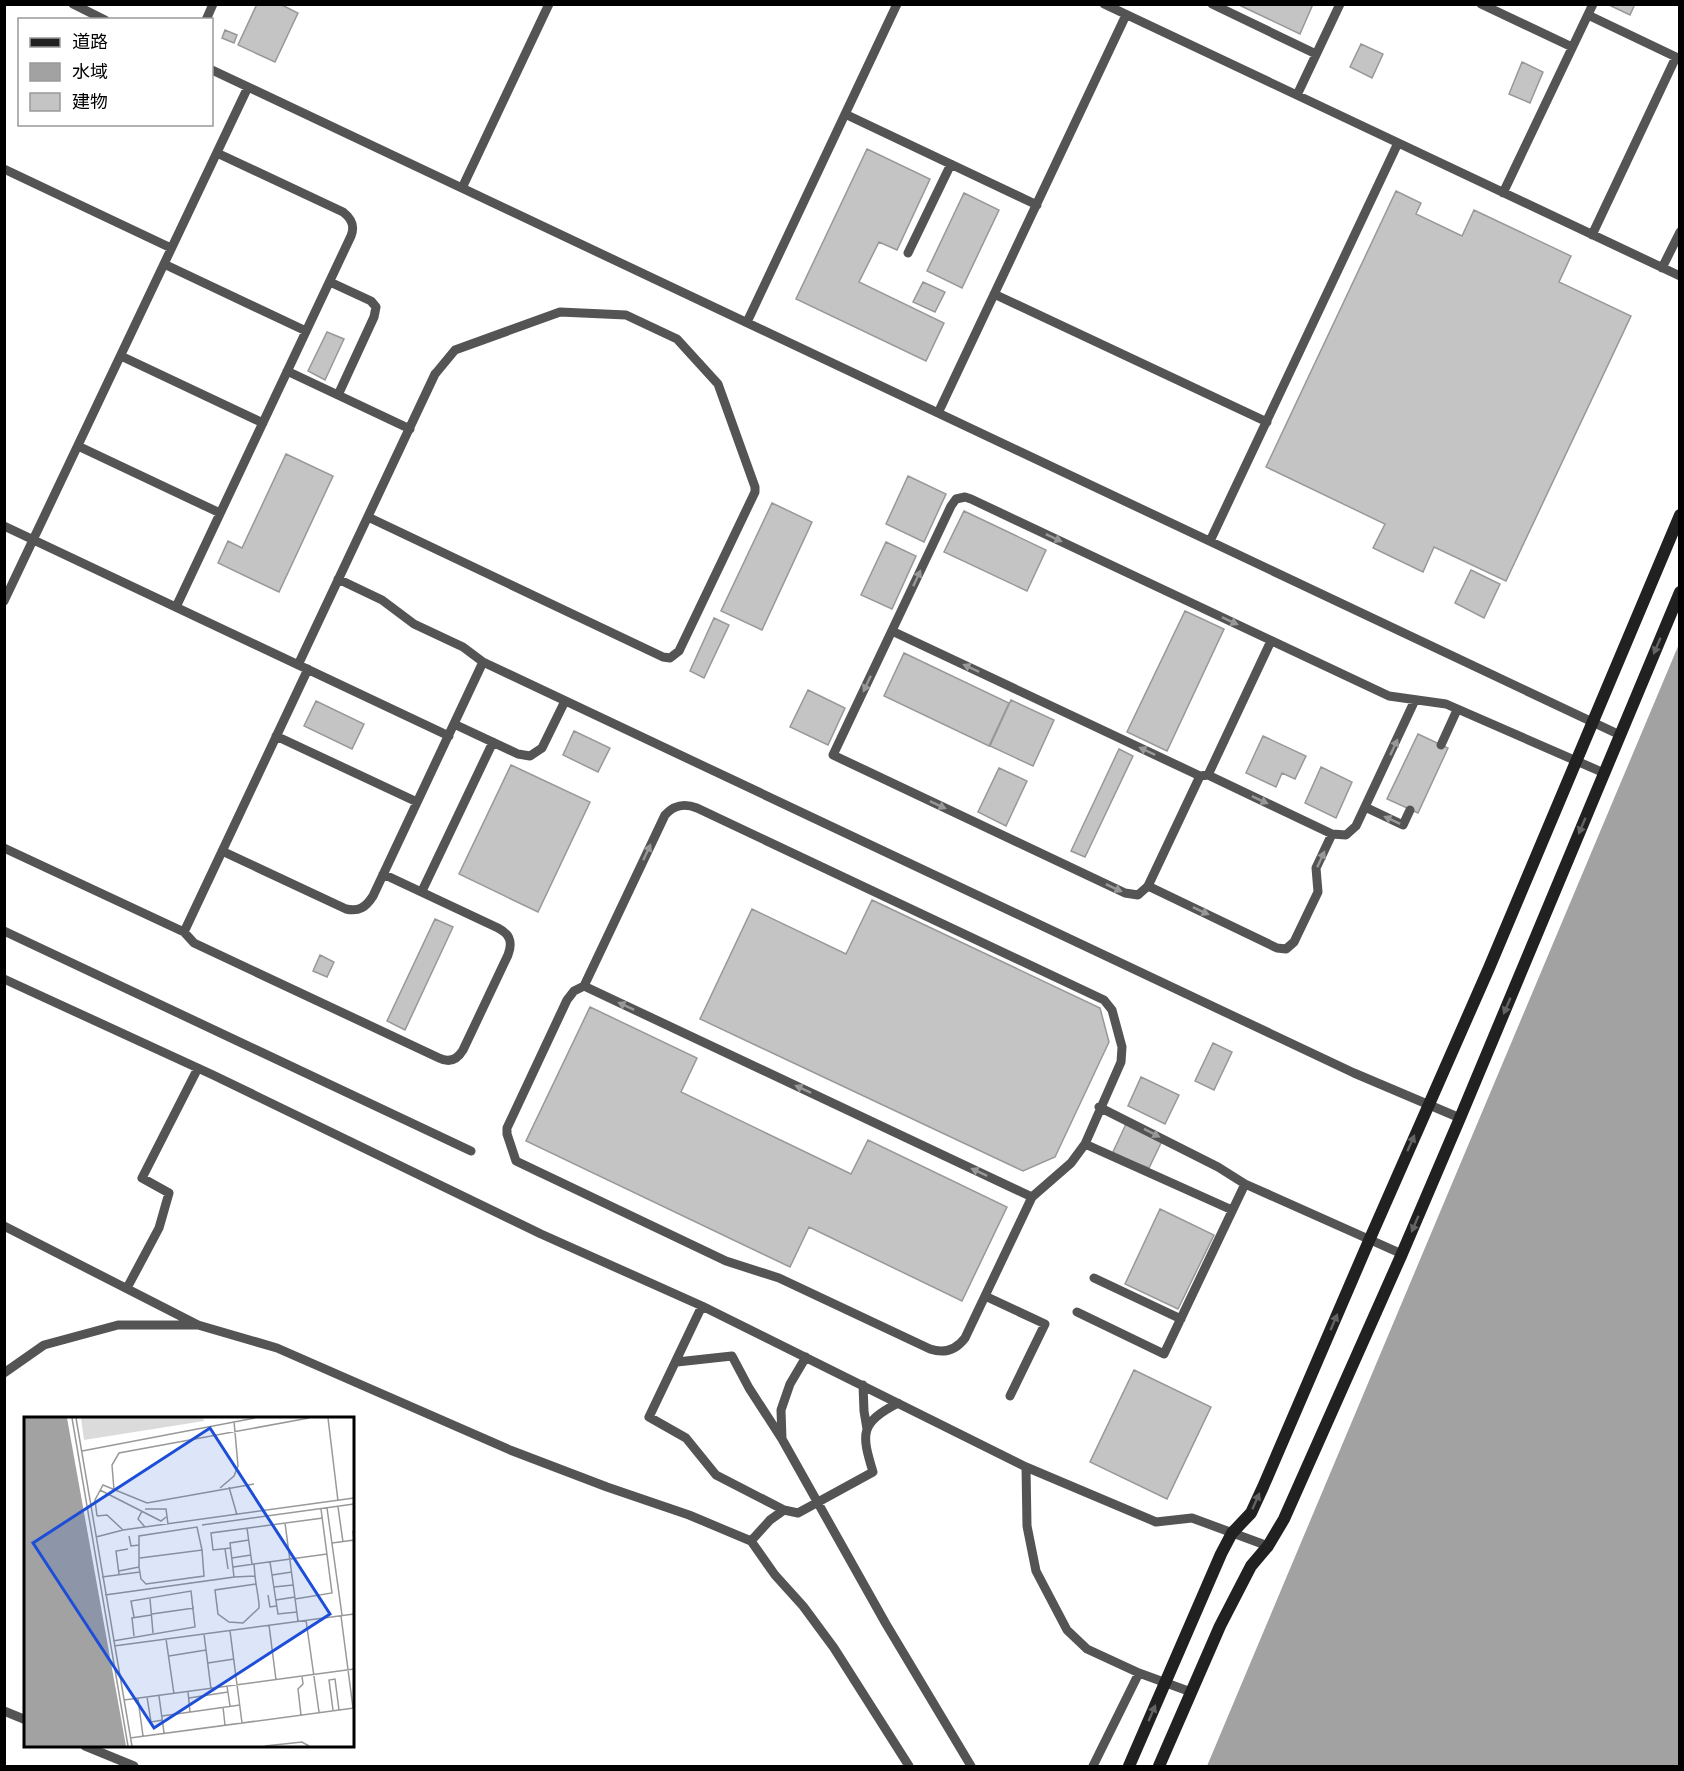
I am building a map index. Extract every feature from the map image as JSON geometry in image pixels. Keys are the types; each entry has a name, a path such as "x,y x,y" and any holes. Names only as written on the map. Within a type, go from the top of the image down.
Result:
{"street":[{"path":"1129,1767 1221,1554 1233,1533 1251,1513 1489,968 1680,515"},
{"path":"1160,1767 1191,1692 1251,1566 1268,1546 1284,1519 1402,1254 1680,592"}],"lane":[{"path":"73,4 101,18"},
{"path":"207,18 213,4"},
{"path":"462,188 549,4"},
{"path":"747,322 897,4"},
{"path":"1104,4 1680,276"},
{"path":"1212,4 1316,54"},
{"path":"1297,95 1340,4"},
{"path":"1481,4 1572,47"},
{"path":"1503,193 1593,4"},
{"path":"938,413 1126,15"},
{"path":"1588,15 1676,57 1592,235"},
{"path":"213,70 1620,735"},
{"path":"4,602 248,87"},
{"path":"845,114 1036,205"},
{"path":"1210,541 1398,144"},
{"path":"176,607 330,282 353,227 349,217 217,153"},
{"path":"908,253 951,164"},
{"path":"4,169 171,248"},
{"path":"1662,268 1680,232"},
{"path":"164,264 306,331"},
{"path":"330,282 370,301 376,307 374,317 338,395"},
{"path":"994,294 1267,422"},
{"path":"298,664 436,373 455,350 560,312 625,315 677,339 718,384 755,490 679,651 670,658 663,657 368,517"},
{"path":"121,356 263,423"},
{"path":"287,371 410,429"},
{"path":"78,446 220,513"},
{"path":"1271,641 1148,886 1138,895 1125,893 833,755 952,504 956,499 965,497 1389,696 1441,703 1604,773"},
{"path":"4,526 448,736"},
{"path":"338,579 382,600 414,624 463,647 483,663 1354,1073 1460,1118"},
{"path":"892,631 1332,834 1343,836 1356,826 1415,700"},
{"path":"222,850 350,910 360,909 368,904 483,663"},
{"path":"184,932 308,669"},
{"path":"454,724 522,755 530,756 542,748 565,701"},
{"path":"1441,745 1457,710"},
{"path":"276,736 417,802"},
{"path":"422,891 492,742"},
{"path":"691,805 1107,1002 1112,1010 1123,1055 1085,1144 1071,1163 1032,1197 962,1342 948,1351 936,1351 779,1278 726,1261 518,1163 514,1158 507,1128 567,1000 574,991 584,986 665,815 676,806 691,805"},
{"path":"1365,807 1403,825 1410,810"},
{"path":"1148,886 1277,948 1286,949 1294,942 1318,892 1316,868 1332,834"},
{"path":"4,848 184,932 194,943 439,1058 450,1061 463,1050 508,955 511,944 508,936 502,930 383,874"},
{"path":"4,931 471,1151"},
{"path":"4,979 198,1068 541,1234 702,1306 1026,1467 1156,1522 1192,1518 1268,1546"},
{"path":"584,986 1032,1197"},
{"path":"127,1288 159,1228 169,1193 142,1178 198,1068"},
{"path":"1099,1107 1218,1167 1245,1184 1402,1254"},
{"path":"1085,1144 1232,1210"},
{"path":"1077,1312 1164,1354 1245,1184"},
{"path":"4,1226 198,1325 277,1348 510,1450 689,1515 751,1541 775,1575 803,1606 834,1648 909,1767"},
{"path":"1094,1278 1181,1319"},
{"path":"985,1296 1045,1324 1011,1396"},
{"path":"702,1306 650,1417 686,1438 716,1475 784,1510 798,1514 873,1472 864,1443 867,1429 863,1385"},
{"path":"4,1372 44,1345 118,1325 198,1325"},
{"path":"677,1362 732,1356 971,1767"},
{"path":"782,1439 781,1410 790,1384 806,1357"},
{"path":"867,1429 877,1415 898,1403"},
{"path":"1026,1467 1027,1526 1036,1571 1066,1630 1087,1648 1139,1673 1191,1692"},
{"path":"751,1541 770,1520 784,1510"},
{"path":"1093,1767 1139,1673"},
{"path":"4,1711 24,1719"},
{"path":"87,1747 134,1767"}],"water":[{"path":"1679,644 1679,1766 1207,1766"}],"building":[{"path":"257,4 280,4 298,13 275,62 238,45"},
{"path":"1237,4 1313,4 1300,34"},
{"path":"1607,4 1635,4 1630,15"},
{"path":"225,30 237,35 234,43 222,38"},
{"path":"1361,44 1383,54 1372,78 1350,67"},
{"path":"1522,62 1543,72 1530,103 1509,94"},
{"path":"867,149 930,179 897,250 879,242 859,282 944,323 926,361 796,299"},
{"path":"1396,191 1421,203 1416,214 1462,236 1474,210 1571,256 1559,282 1631,316 1506,581 1434,547 1423,572 1373,548 1385,524 1266,467"},
{"path":"964,193 999,210 962,288 927,271"},
{"path":"923,282 945,292 935,312 913,302"},
{"path":"327,332 344,339 325,380 308,371"},
{"path":"286,454 333,476 279,592 218,563 228,541 242,548"},
{"path":"908,476 946,494 924,542 886,524"},
{"path":"772,503 812,522 762,630 721,611"},
{"path":"964,511 1046,550 1027,591 944,552"},
{"path":"886,542 916,556 892,609 861,595"},
{"path":"1471,570 1500,584 1484,618 1455,603"},
{"path":"1185,611 1224,629 1167,751 1127,732"},
{"path":"714,618 729,625 704,678 690,671"},
{"path":"904,653 1009,703 989,746 884,696"},
{"path":"808,690 845,708 828,745 790,727"},
{"path":"1011,700 1054,720 1033,766 990,746"},
{"path":"316,701 364,724 352,749 304,726"},
{"path":"574,731 610,748 598,772 563,755"},
{"path":"1418,734 1448,748 1418,813 1387,799"},
{"path":"1263,736 1306,756 1295,779 1282,773 1276,787 1246,773"},
{"path":"1119,749 1133,756 1085,857 1071,851"},
{"path":"511,765 590,802 538,912 459,874"},
{"path":"1321,767 1352,782 1336,818 1305,803"},
{"path":"999,768 1027,781 1006,826 978,812"},
{"path":"872,900 1100,1008 1109,1042 1055,1157 1023,1171 700,1019 752,909 846,954"},
{"path":"435,919 453,927 405,1030 387,1021"},
{"path":"320,955 334,962 327,977 313,971"},
{"path":"590,1007 697,1058 681,1092 851,1174 868,1140 1007,1207 962,1301 809,1227 790,1267 526,1141"},
{"path":"1213,1043 1232,1052 1214,1090 1195,1081"},
{"path":"1141,1077 1179,1095 1165,1124 1128,1106"},
{"path":"1126,1124 1161,1143 1149,1168 1112,1154"},
{"path":"1160,1209 1214,1235 1178,1309 1125,1284"},
{"path":"1134,1370 1211,1407 1167,1499 1090,1462"}]}
